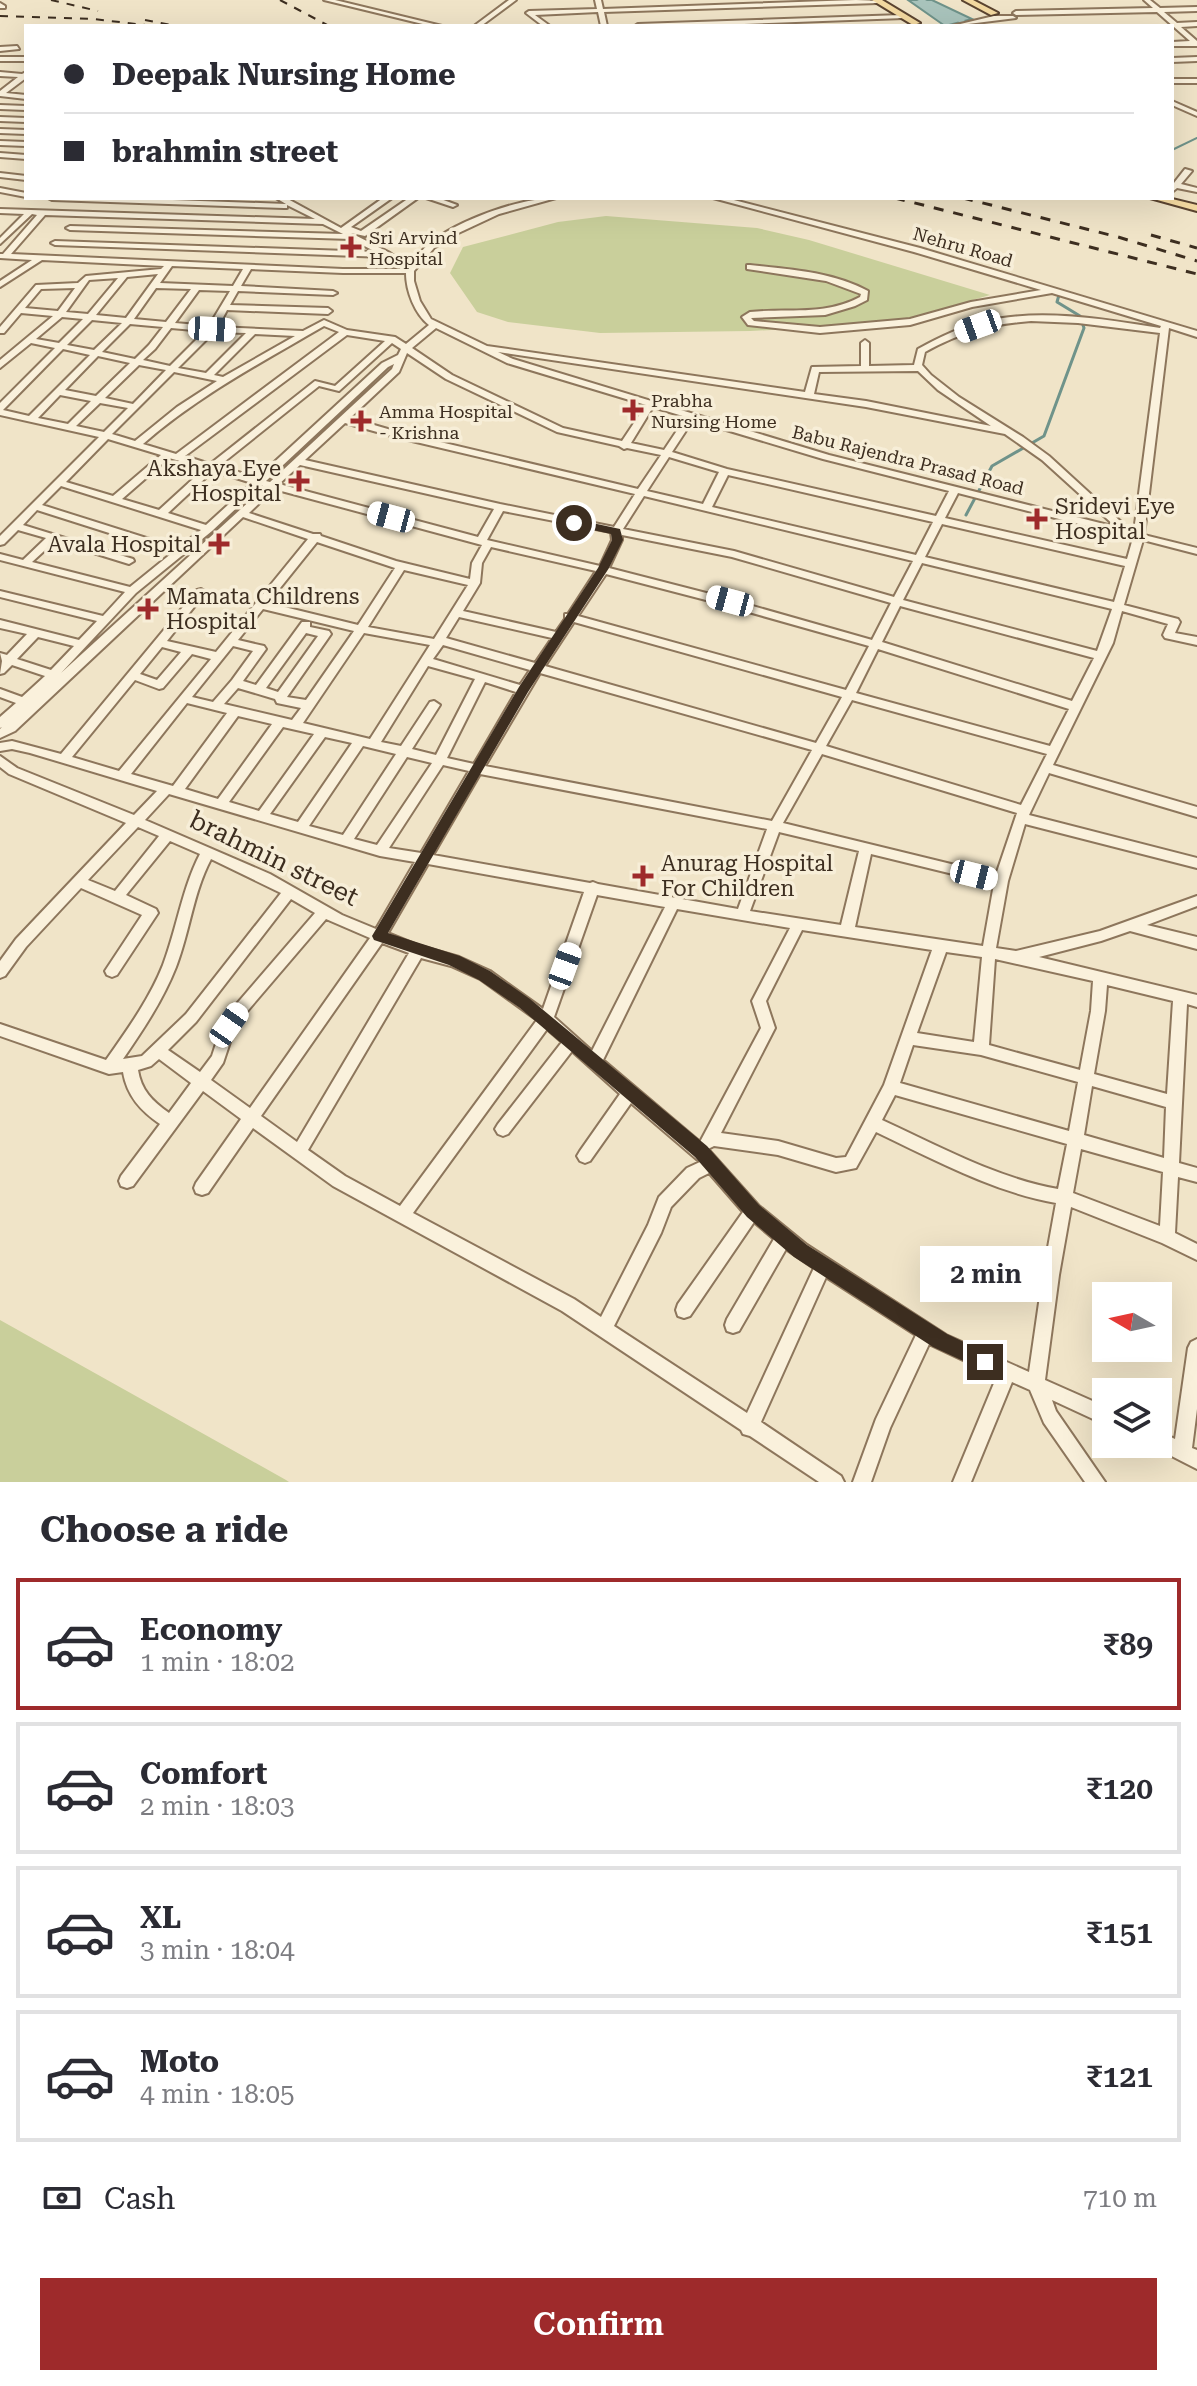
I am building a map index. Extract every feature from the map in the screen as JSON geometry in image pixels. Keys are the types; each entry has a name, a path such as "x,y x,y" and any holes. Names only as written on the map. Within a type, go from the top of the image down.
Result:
{"main road":[{"path":"877,0 918,24"},
{"path":"887,0 909,13 918,24"},
{"path":"967,0 1006,17"},
{"path":"977,0 1006,17"},
{"path":"1174,198 1197,206"},
{"path":"1166,200 1197,206"}],"street":[{"path":"331,0 431,24"},
{"path":"480,24 513,0"},
{"path":"598,0 603,24"},
{"path":"666,0 674,24"},
{"path":"544,24 529,13 877,0"},
{"path":"1006,17 1029,0"},
{"path":"1147,0 1170,24"},
{"path":"736,4 745,24 902,17"},
{"path":"807,5 817,21"},
{"path":"964,24 1006,17 1197,9"},
{"path":"1174,28 1197,24"},
{"path":"1174,28 1183,31 1197,43"},
{"path":"1174,44 1197,43"},
{"path":"0,49 17,48"},
{"path":"0,59 24,59"},
{"path":"1174,60 1197,59"},
{"path":"0,74 24,75"},
{"path":"0,94 24,76"},
{"path":"1174,81 1197,81"},
{"path":"0,84 24,86"},
{"path":"0,94 24,97"},
{"path":"1174,97 1197,105"},
{"path":"1174,104 1197,114"},
{"path":"0,107 24,108"},
{"path":"0,119 24,120"},
{"path":"0,131 24,132"},
{"path":"0,143 24,144"},
{"path":"0,155 24,157"},
{"path":"1174,186 1188,171"},
{"path":"0,175 24,178"},
{"path":"1174,187 1197,190"},
{"path":"0,190 24,195"},
{"path":"0,285 40,258 70,228 91,200"},
{"path":"0,724 240,513 265,483 385,365 434,325 423,316 416,301 410,271 387,255 283,200 165,200"},
{"path":"0,542 212,329 259,250 283,200"},
{"path":"386,200 345,228 362,234 411,200"},
{"path":"437,200 453,205 461,200"},
{"path":"2,256 165,266 410,271 431,246 449,234 496,212 544,200"},
{"name":"Nehru Road","path":"728,200 1055,290 1165,328 1197,334"},
{"path":"32,418 128,321 155,285 173,247 202,201"},
{"path":"0,211 322,222"},
{"path":"2,256 42,213"},
{"path":"0,242 28,214"},
{"path":"70,228 350,237"},
{"path":"55,243 387,255"},
{"path":"0,365 60,314 86,278 165,266"},
{"path":"750,267 855,287 865,293 864,298 853,305 830,312 753,314 746,317 751,323 813,330 910,322 971,305 1055,290"},
{"path":"137,444 166,417 177,413 199,394 324,323 343,271"},
{"path":"0,272 17,272"},
{"path":"0,410 90,317 125,274"},
{"path":"1,331 39,287 81,285"},
{"path":"155,285 333,293"},
{"path":"70,427 138,361 197,287"},
{"path":"225,307 328,311"},
{"path":"19,310 212,329 305,334"},
{"path":"919,368 921,351 990,323 1080,322 1165,328 1120,607 1100,656 1022,815 1001,881 989,952 981,1049"},
{"path":"324,323 345,332 392,339 403,353 476,392 560,430 1128,563"},
{"name":"Babu Rajendra Prasad Road","path":"434,325 510,361 826,457 1197,551"},
{"path":"209,375 253,331"},
{"path":"115,500 345,332"},
{"path":"161,514 212,467 318,383 336,389 392,339"},
{"path":"31,340 225,380"},
{"path":"865,343 865,368"},
{"path":"475,345 809,396 1005,431"},
{"path":"0,734 11,728 58,676 80,644 132,591 265,483 297,461 396,370 403,353"},
{"path":"809,396 815,369 919,368 1005,431 1034,448 1133,534"},
{"path":"60,392 136,407"},
{"path":"624,446 651,404"},
{"path":"0,410 108,436 265,483 484,542 604,568 876,643 1074,706"},
{"path":"202,1188 379,936 523,690 604,568 617,540 616,531 691,416"},
{"path":"343,419 1120,607 1174,622 1169,635 1197,641"},
{"path":"297,461 500,507 734,554 1100,656"},
{"path":"707,507 725,471"},
{"path":"60,483 208,529"},
{"path":"742,915 775,826 850,693 955,489"},
{"path":"37,507 180,552"},
{"path":"301,828 426,661 475,583 477,563 500,507"},
{"path":"240,513 401,566 475,583"},
{"path":"17,526 129,561"},
{"path":"122,776 316,536"},
{"path":"25,563 53,538"},
{"path":"0,557 132,591"},
{"path":"295,725 401,566"},
{"path":"63,760 201,592"},
{"path":"0,594 106,620"},
{"path":"261,605 361,629 438,641 818,748 1022,815 1197,863"},
{"path":"456,613 558,636"},
{"path":"258,690 311,617"},
{"path":"569,617 1052,751"},
{"path":"0,624 80,644"},
{"path":"281,697 325,634 302,629"},
{"path":"0,670 5,659 35,633"},
{"path":"216,706 260,649 231,642"},
{"path":"160,643 219,657"},
{"path":"133,675 159,685 189,650"},
{"path":"5,659 58,676"},
{"path":"426,661 523,690"},
{"path":"380,851 440,760 481,678"},
{"path":"236,683 309,705"},
{"path":"0,693 25,702"},
{"path":"185,699 477,769 775,826 1001,881"},
{"path":"346,841 434,705"},
{"path":"0,972 21,943 171,790 235,711"},
{"path":"220,805 280,722"},
{"path":"261,817 322,732"},
{"path":"0,747 18,746 380,851 742,915 989,952 1197,1001"},
{"name":"brahmin street","path":"0,760 13,771 208,852 324,912 485,975 546,1019 630,1093 707,1152 753,1211 823,1266 926,1332 1092,1410"},
{"path":"1045,767 1197,812"},
{"path":"117,897 168,835"},
{"path":"847,930 866,849"},
{"path":"109,1068 141,1022 169,966 191,898 192,880 208,852"},
{"path":"79,882 151,913 112,971"},
{"path":"403,1214 546,1019 593,887"},
{"path":"0,1030 109,1068 146,1062 160,1052 191,1018 289,892"},
{"path":"1016,957 1131,926 1197,901"},
{"path":"594,1063 674,902"},
{"path":"127,1181 223,1050 229,1025 239,1011 324,912"},
{"path":"604,1329 665,1202 693,1173 707,1152 768,1028 759,1001 799,923"},
{"path":"1131,926 1197,943"},
{"path":"707,1152 768,1146 846,1166 856,1157 891,1087 941,945"},
{"path":"299,1152 418,951"},
{"path":"1092,1480 1072,1444 1050,1417 1036,1385 1051,1275 1098,1011 1100,976"},
{"path":"1167,1237 1180,996"},
{"path":"909,1038 981,1049 1175,1103"},
{"path":"503,1129 571,1042"},
{"path":"160,1052 339,1181 568,1305 675,1373 749,1428 835,1482"},
{"path":"130,1067 131,1085 146,1106 171,1123"},
{"path":"891,1087 1197,1175"},
{"path":"585,1156 630,1093"},
{"path":"873,1123 1028,1191 1066,1198 1167,1237 1197,1252"},
{"path":"684,1310 753,1211"},
{"path":"733,1325 784,1237"},
{"path":"749,1428 823,1266"},
{"path":"862,1482 882,1425 926,1332"},
{"path":"1172,1447 1190,1456 1197,1348"},
{"path":"962,1482 1007,1372"}],"green space":[{"path":"606,216 757,228 809,240 990,295 889,324 750,331 600,333 508,322 477,312 450,273 463,247 558,222"},
{"path":"0,1320 286,1480 289,1482 0,1482"}],"water":[{"path":"908,0 932,0 972,19 942,24"}],"waterway":[{"path":"920,0 968,24"},
{"path":"1174,149 1197,138"},
{"path":"966,515 992,466 1044,436 1084,328 1080,316 1057,302 1059,295"}],"railway":[{"path":"51,0 98,11"},
{"path":"280,0 325,24"},
{"path":"0,16 93,19 137,24"},
{"path":"145,20 166,24"},
{"path":"903,200 1197,274"},
{"path":"971,200 1118,237 1197,261"},
{"path":"1151,235 1197,248"}],"place":[{"name":"Sri Arvind Hospital","path":"351,247"},
{"name":"Prabha Nursing Home","path":"633,410"},
{"name":"Amma Hospital - Krishna","path":"361,421"},
{"name":"Akshaya Eye Hospital","path":"299,481"},
{"name":"Sridevi Eye Hospital","path":"1037,519"},
{"name":"Avala Hospital","path":"219,544"},
{"name":"Mamata Childrens Hospital","path":"148,609"},
{"name":"Anurag Hospital For Children","path":"643,876"}],"route":[{"path":"574,523 616,531 617,540 604,568 523,690 379,936 454,961 485,975 525,1003 701,1152 753,1211 801,1251 940,1341 985,1362"}]}
